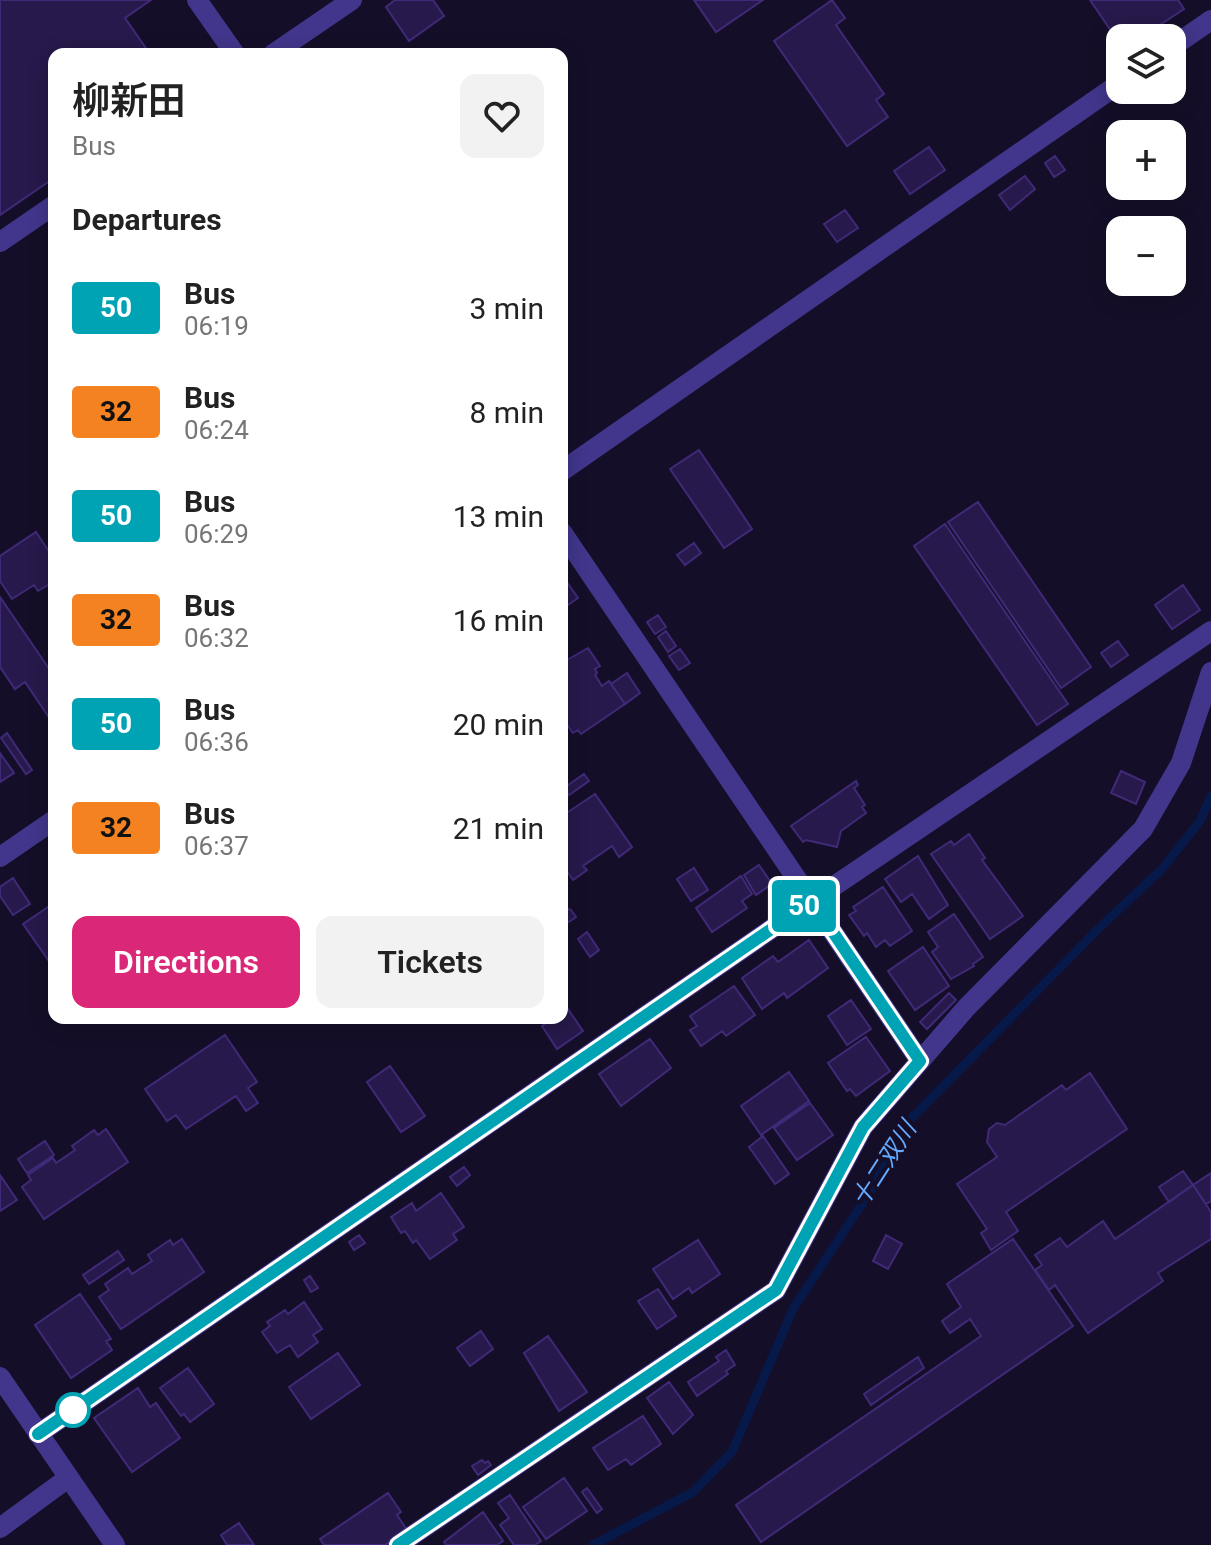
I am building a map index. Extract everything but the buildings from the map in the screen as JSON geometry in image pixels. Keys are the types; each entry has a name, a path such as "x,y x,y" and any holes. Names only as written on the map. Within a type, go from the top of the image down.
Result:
{"street":[{"path":"197,0 231,48"},
{"path":"282,48 352,0"},
{"path":"1186,37 1211,20"},
{"path":"568,467 1106,93"},
{"path":"0,242 48,209"},
{"path":"568,541 920,1061"},
{"path":"38,1434 812,901 1211,631"},
{"path":"398,1545 776,1290 863,1127 966,1008 1143,829 1181,763 1211,672"},
{"path":"0,857 48,824"},
{"path":"0,1377 115,1545"},
{"path":"0,1528 68,1478"}],"waterway":[{"name":"十二双川","path":"593,1545 693,1492 732,1452 793,1309 871,1190 911,1119 1098,929 1162,869 1200,821 1211,796"}],"bus line":[{"name":"50","path":"38,1434 812,901 920,1061 863,1127 776,1290 398,1545"}]}
